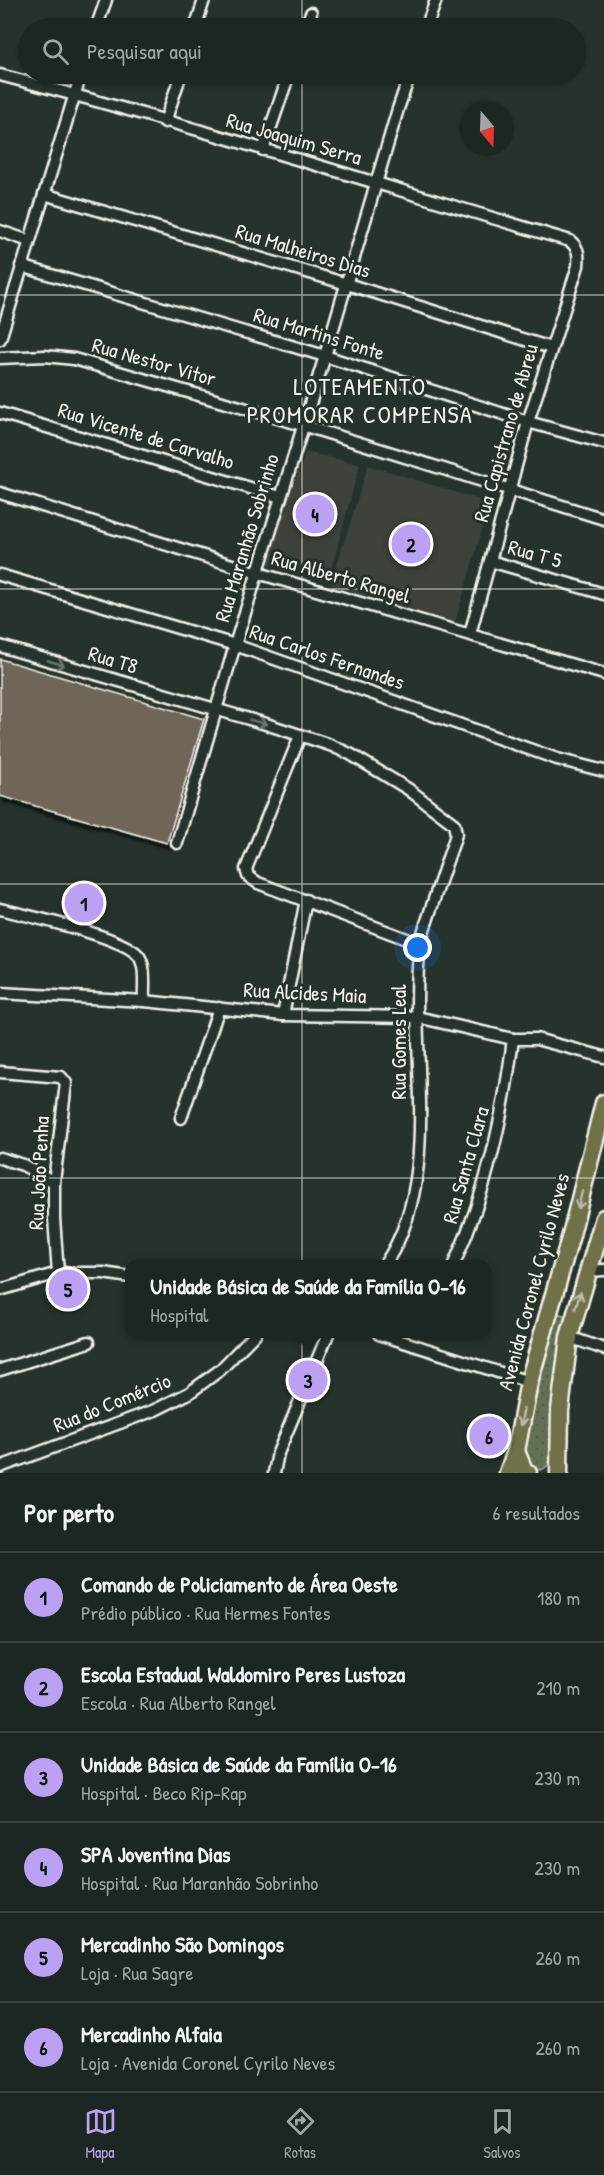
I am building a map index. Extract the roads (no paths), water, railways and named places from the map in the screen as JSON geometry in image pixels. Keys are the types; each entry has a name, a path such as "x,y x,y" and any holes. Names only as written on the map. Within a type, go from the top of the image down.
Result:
{"highway":[{"name":"Avenida Coronel Cyrilo Neves","path":"508,1473 516,1451 529,1382 571,1235 604,1103"},
{"path":"547,1473 559,1466 560,1410 569,1336 596,1270 604,1218"},
{"path":"516,1451 524,1471 528,1473"}],"street":[{"path":"100,18 106,0"},
{"path":"198,18 204,0"},
{"path":"430,18 436,0"},
{"path":"309,18 311,13"},
{"name":"Rua Joaquim Serra","path":"0,75 18,80"},
{"name":"Rua Joaquim Serra","path":"33,84 570,241 575,245"},
{"path":"0,339 78,84"},
{"path":"165,122 178,84"},
{"path":"263,150 286,84"},
{"name":"Rua Maranhão Sobrinho","path":"177,843 235,645 407,84"},
{"name":"Rua Malheiros Dias","path":"44,194 347,284 551,348"},
{"path":"0,231 29,241"},
{"name":"Rua Capistrano de Abreu","path":"470,634 508,490 578,266 578,250 575,245"},
{"name":"Rua Martins Fonte","path":"21,266 325,356 528,422 604,443"},
{"name":"Rua Nestor Vitor","path":"0,358 45,356 74,359 302,425 604,519"},
{"name":"Rua Vicente de Carvalho","path":"0,413 280,497"},
{"name":"Rua Alberto Rangel","path":"0,492 258,573 604,674"},
{"name":"Rua T 5","path":"490,561 604,594"},
{"name":"Rua Carlos Fernandes","path":"0,575 235,645 557,759 604,771"},
{"name":"Rua T8","path":"0,646 266,724 350,754 408,789 450,820"},
{"path":"300,736 246,869 248,876 258,883 420,944"},
{"name":"Rua Gomes Leal","path":"388,1260 405,1226 420,1158 417,1017 420,944 454,841 455,828 450,820"},
{"path":"283,1015 306,900"},
{"path":"0,909 93,933 126,946 138,956 142,966 144,1001"},
{"name":"Rua Alcides Maia","path":"0,993 144,1001 283,1015 417,1017 513,1039 536,1039 604,1057"},
{"path":"181,1118 219,1008"},
{"name":"Rua Santa Clara","path":"456,1260 490,1169 505,1099 513,1039"},
{"name":"Rua João Penha","path":"0,1072 61,1077 66,1083 54,1182 58,1273"},
{"path":"0,1158 22,1165 54,1182"},
{"path":"0,1290 58,1273 103,1273 125,1276"},
{"path":"569,1336 604,1349"},
{"name":"Rua do Comércio","path":"0,1467 155,1410 189,1393 220,1370 251,1338"},
{"path":"274,1473 278,1453 326,1338"},
{"path":"393,1338 529,1382"},
{"path":"418,1345 421,1338"},
{"path":"0,1370 89,1342"}],"place":[{"name":"SPA Joventina Dias","path":"315,514"},
{"name":"Escola Estadual Waldomiro Peres Lustoza","path":"411,544"},
{"name":"Comando de Policiamento de Área Oeste","path":"84,903"},
{"name":"Mercadinho São Domingos","path":"68,1289"},
{"name":"Unidade Básica de Saúde da Família O-16","path":"308,1380"},
{"name":"Mercadinho Alfaia","path":"489,1436"}],"district":[{"name":"LOTEAMENTO PROMORAR COMPENSA","path":"360,401"}]}
